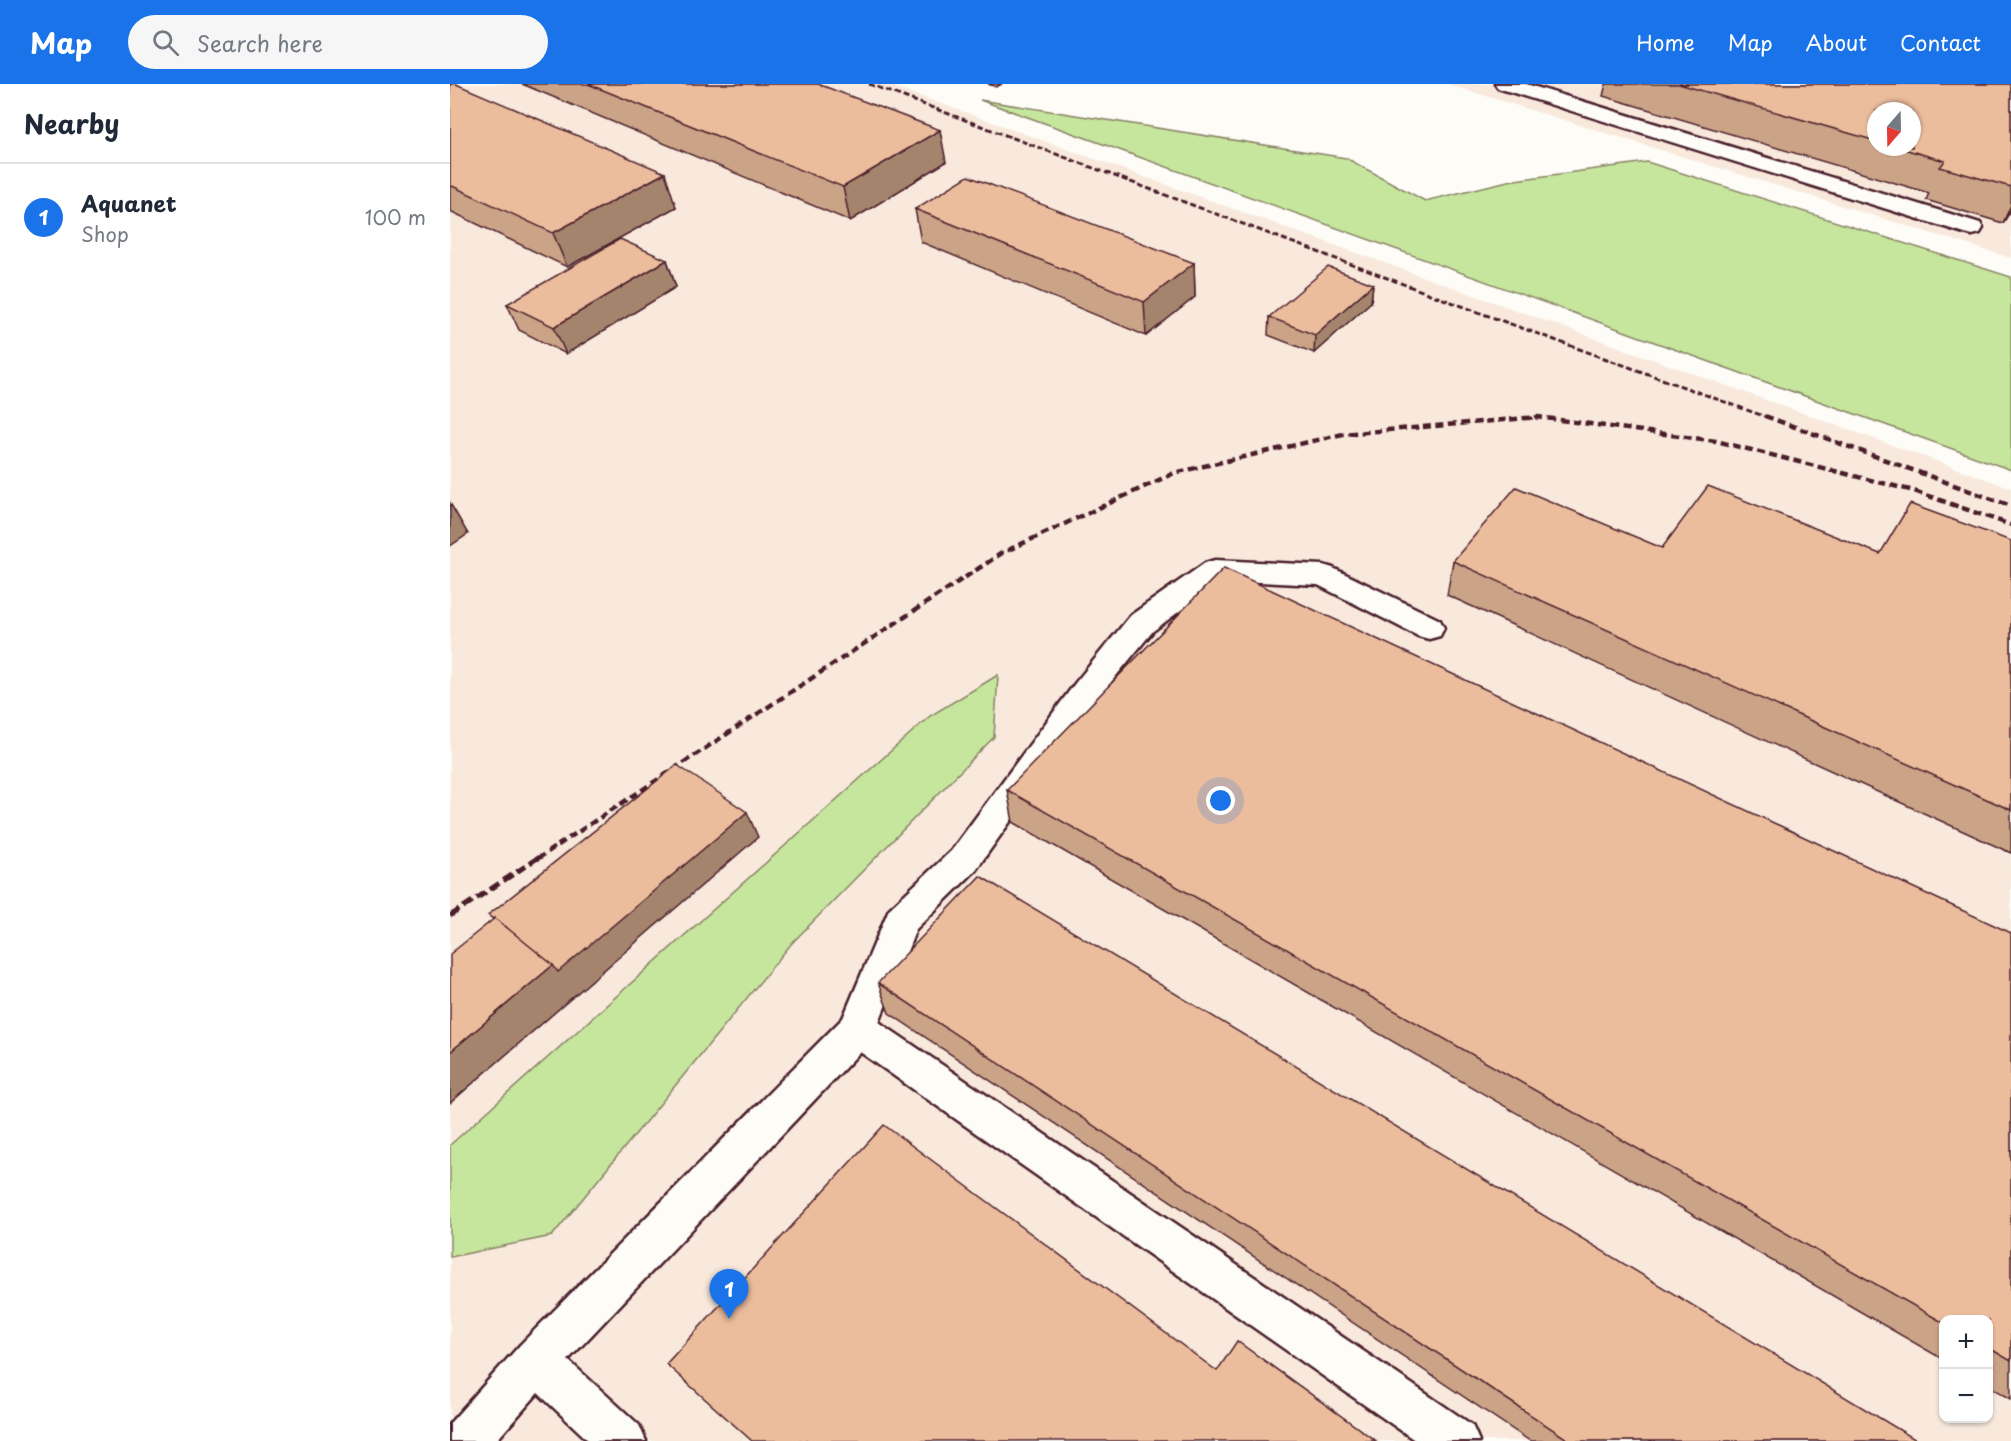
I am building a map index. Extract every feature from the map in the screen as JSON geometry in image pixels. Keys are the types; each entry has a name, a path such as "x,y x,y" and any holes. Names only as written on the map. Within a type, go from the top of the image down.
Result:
{"lane":[{"path":"1521,86 1972,228"},
{"path":"465,1441 536,1361 857,1029 902,920 963,861 1087,690 1142,623 1215,570 1323,575 1429,628"},
{"path":"857,1029 1456,1441"},
{"path":"536,1361 623,1441"}],"shaded area":[{"path":"450,84 886,84 2011,488 2011,1441 450,1441"},
{"path":"1447,84 2011,84 2011,258"}],"green space":[{"path":"980,100 1346,158 1425,201 1508,181 1647,162 2011,277 2011,470"},
{"path":"998,675 994,737 792,943 552,1236 450,1257 450,1145 930,716"}],"building":[{"path":"450,84 456,84 665,173 553,233 450,185"},
{"path":"588,84 818,84 940,130 843,187"},
{"path":"1679,84 2011,84 2011,187 1940,167 1945,161 1921,154 1921,102 1867,102 1867,138"},
{"path":"968,176 1194,263 1144,302 915,209"},
{"path":"620,239 667,260 554,327 507,304"},
{"path":"1328,267 1373,284 1315,335 1269,317"},
{"path":"1708,486 1880,554 1910,504 2011,541 2011,810 1453,561 1516,487 1662,548"},
{"path":"1224,568 2011,933 2011,1361 1993,1350 1993,1315 1939,1315 1939,1320 1007,790"},
{"path":"677,765 747,812 558,972 553,965 495,918 488,915"},
{"path":"980,876 1918,1441 1570,1441 878,983"},
{"path":"495,918 553,965 450,1052 450,954"},
{"path":"884,1125 1217,1371 1237,1341 1376,1441 752,1441 666,1364"}],"railway":[{"path":"869,84 1486,315 1769,418"},
{"path":"1765,416 2011,506"},
{"path":"537,859 1002,553 1174,473 1343,434 1538,417 1716,441 1914,491 2011,525"},
{"path":"1527,418 1545,418"},
{"path":"450,916 539,857"}],"place":[{"name":"Aquanet","path":"729,1319"}]}
